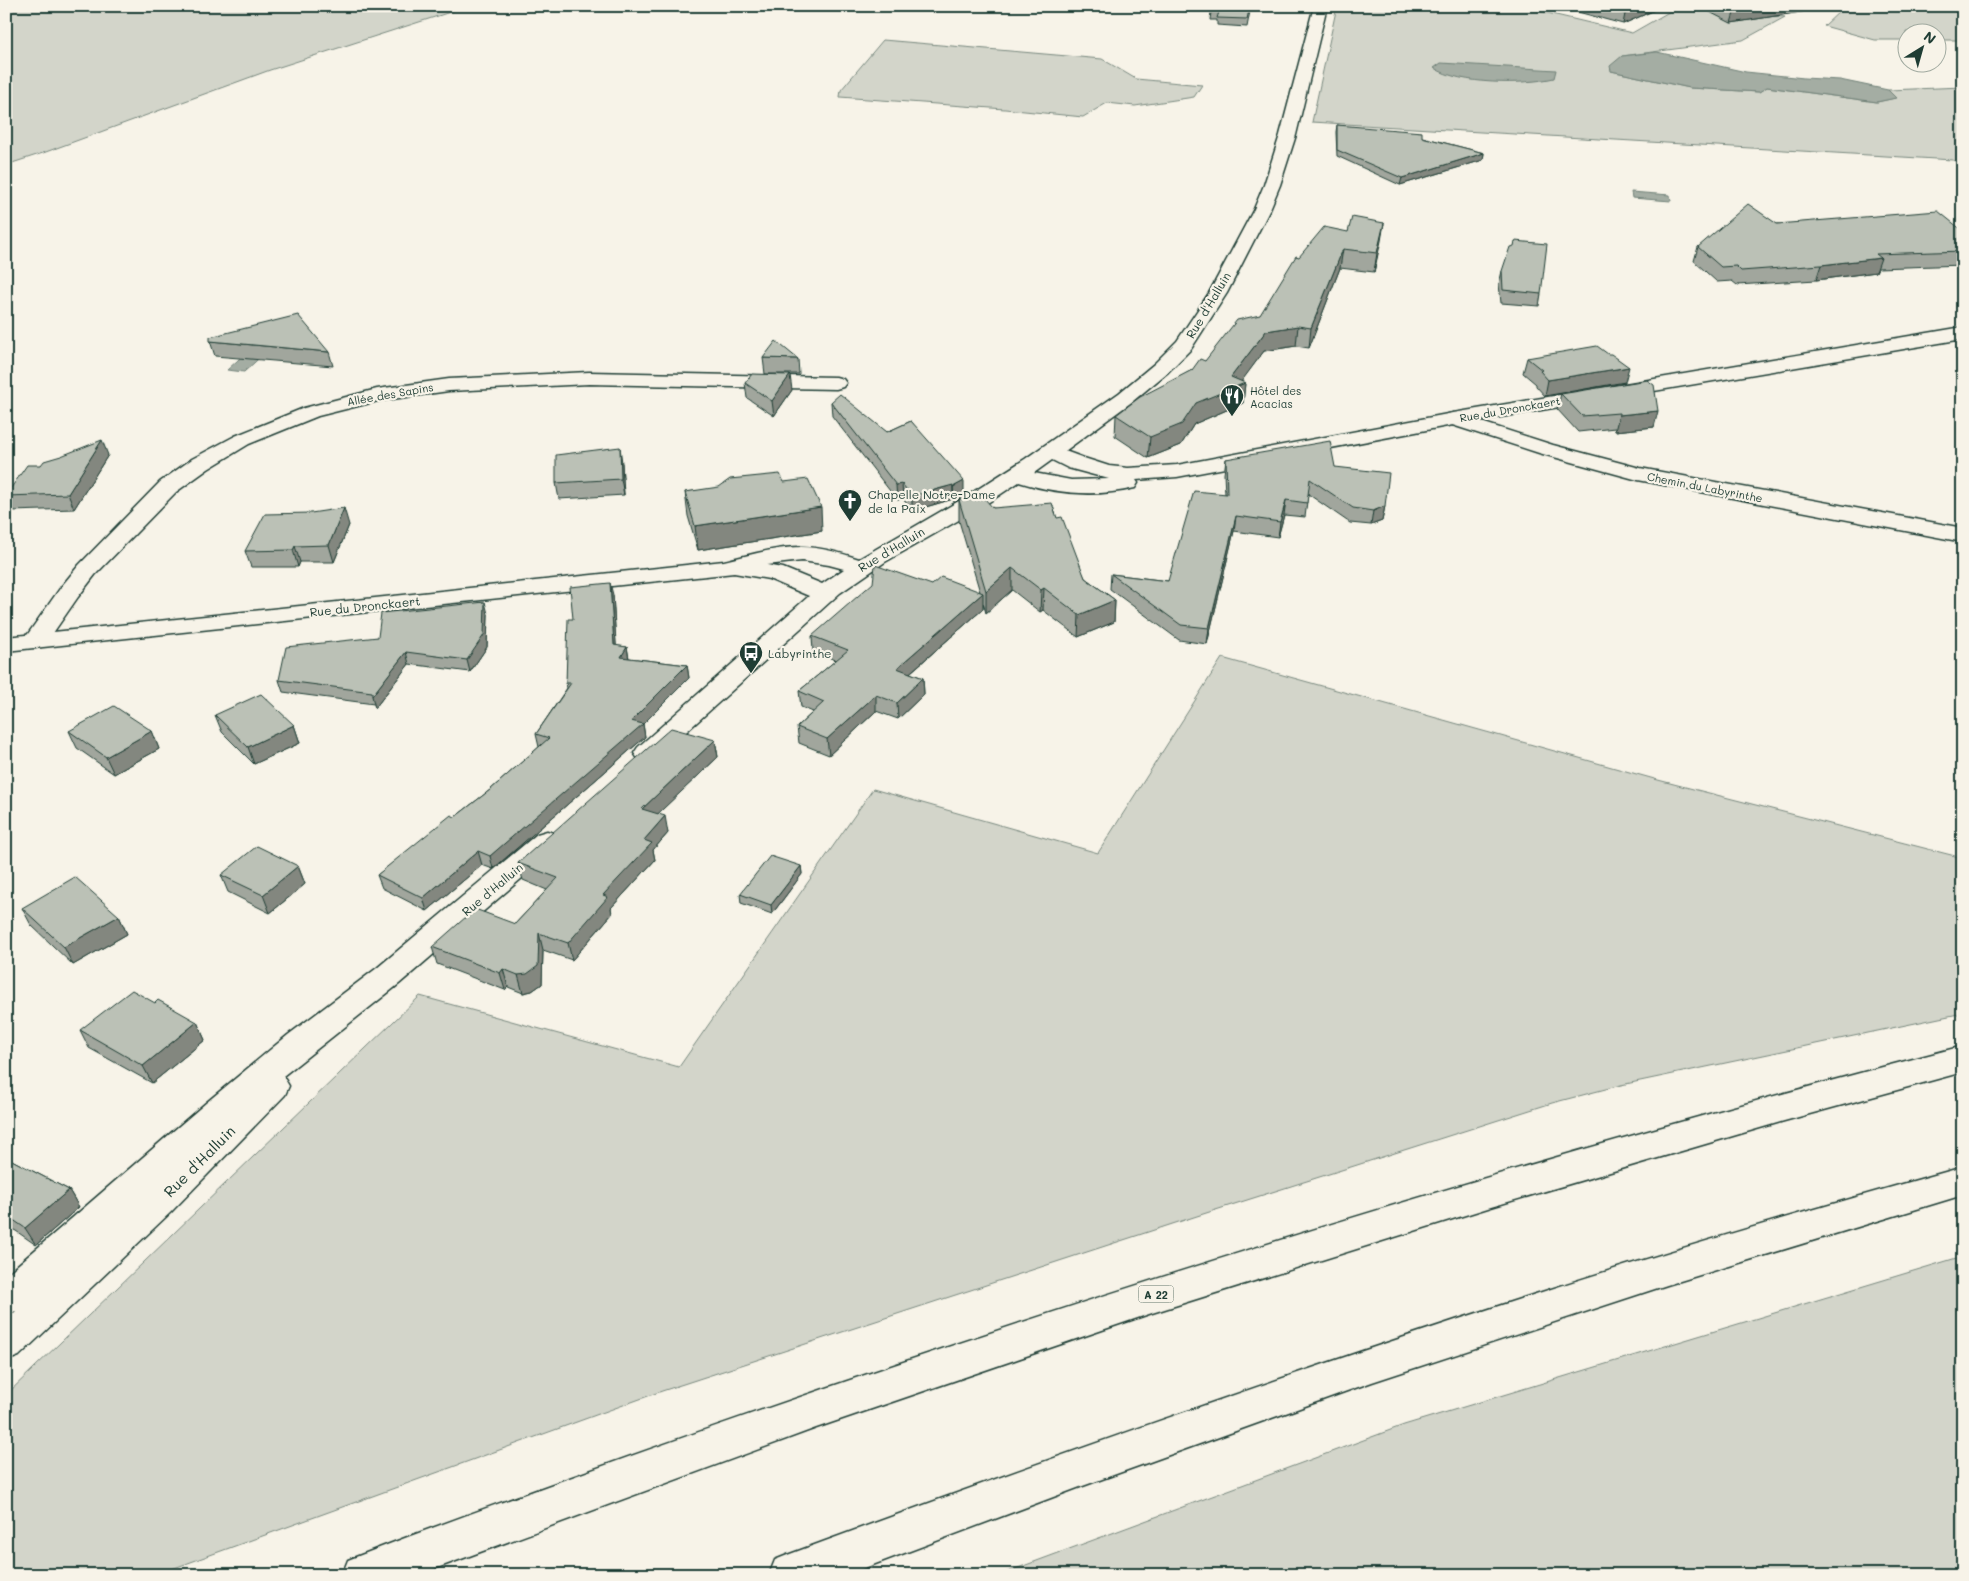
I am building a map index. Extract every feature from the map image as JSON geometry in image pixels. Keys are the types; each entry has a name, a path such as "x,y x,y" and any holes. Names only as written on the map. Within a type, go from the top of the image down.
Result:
{"main road":[{"name":"Rue d'Halluin","path":"627,771 824,594 861,567 1018,475 1126,398 1184,345 1201,322 1222,285 1272,185 1288,135 1321,6"},
{"name":"Rue du Dronckaert","path":"1018,475 1058,486 1089,488 1153,478 1177,471 1452,419 1963,333"},
{"name":"Allée des Sapins","path":"35,641 69,592 87,570 168,487 200,464 242,440 320,409 400,390 468,384 589,378 836,383"},
{"name":"Chemin du Labyrinthe","path":"1452,419 1546,449 1638,474 1963,535"},
{"name":"Rue du Dronckaert","path":"1051,452 1076,463 1108,472 1128,474 1177,471"},
{"name":"Rue du Dronckaert","path":"6,644 724,568 771,557 802,554 832,558 861,567"},
{"name":"Rue du Dronckaert","path":"724,568 750,569 775,573 824,594"},
{"name":"Rue d'Halluin","path":"6,1344 159,1202 309,1050 388,976 567,823"},
{"name":"Rue d'Halluin","path":"6,1298 219,1111 299,1044 388,976"},
{"name":"A 22","path":"363,1575 802,1414 1093,1314 1410,1214 1847,1089 1963,1059"},
{"path":"790,1575 1148,1442 1343,1375 1690,1262 1963,1181"}],"shaded area":[{"path":"6,6 469,6 270,70 6,165"},
{"path":"1337,6 1518,6 1632,33 1674,9 1785,17 1743,40 1622,56 1611,71 1690,88 1759,92 1767,87 1877,102 1895,98 1888,90 1963,87 1963,165 1953,160 1312,122"},
{"path":"1842,6 1963,6 1963,40 1946,40 1946,22 1896,22 1896,40 1875,40 1824,26 1841,10"},
{"path":"883,40 1102,59 1136,79 1202,85 1194,97 1135,106 1107,103 1083,117 1005,109 840,97 841,90"},
{"path":"1657,52 1746,72 1840,80 1888,90 1896,98 1877,102 1767,87 1759,92 1690,88 1611,71 1610,66 1622,56"},
{"path":"1441,63 1556,70 1554,78 1526,82 1492,82 1445,74 1434,68"},
{"path":"1631,192 1670,195 1671,201 1632,198"},
{"path":"249,350 266,352 244,372 227,370"},
{"path":"1222,658 1658,780 1963,858 1963,1013 1621,1085 1552,1103 1200,1215 662,1391 155,1575 6,1575 6,1395 420,996 679,1067 873,789 1098,853"},
{"path":"1963,1256 1963,1575 999,1575 1404,1425"}],"building":[{"path":"1213,6 1250,6 1247,19 1217,18 1219,12 1211,12"},
{"path":"1594,6 1644,6 1625,14"},
{"path":"1720,6 1778,6 1734,13"},
{"path":"1337,125 1422,132 1422,137 1484,153 1402,178 1337,150"},
{"path":"1748,204 1777,224 1938,211 1963,231 1963,251 1876,254 1881,258 1741,271 1736,266 1721,267 1698,247"},
{"path":"1352,217 1384,223 1377,253 1343,249 1311,328 1298,326 1266,331 1231,377 1245,383 1196,403 1182,424 1150,437 1116,415 1140,397 1192,370 1200,359 1205,361 1237,320 1260,315 1296,256 1299,257 1324,227 1348,232"},
{"path":"1515,241 1547,244 1541,294 1503,290 1502,271 1510,247 1514,246"},
{"path":"298,315 329,352 210,341 210,337"},
{"path":"776,341 798,359 763,358"},
{"path":"1597,346 1629,367 1548,380 1540,371 1542,370 1527,358"},
{"path":"752,374 790,375 772,401 745,383"},
{"path":"1647,380 1654,385 1658,411 1582,416 1561,394"},
{"path":"840,394 887,432 911,421 964,481 953,487 953,485 912,496 902,484 896,485 831,402"},
{"path":"102,440 68,494 6,496 27,465 41,465 44,461"},
{"path":"1330,441 1335,467 1389,473 1385,506 1373,511 1353,508 1310,479 1307,503 1286,500 1280,522 1236,516 1209,628 1181,625 1111,574 1168,581 1194,491 1227,494 1226,459"},
{"path":"620,447 621,479 556,483 556,455"},
{"path":"780,474 784,482 808,479 821,507 695,526 685,492 719,487 730,479"},
{"path":"976,489 993,508 1052,503 1057,518 1062,517 1085,578 1115,600 1079,615 1044,588 1041,590 1012,568 986,591 959,500"},
{"path":"344,508 329,545 295,546 293,550 245,551 265,514 311,513"},
{"path":"875,565 932,585 941,577 983,593 897,668 923,678 897,703 876,695 827,739 797,727 824,702 799,691 848,650 812,636 873,583"},
{"path":"610,583 614,645 627,647 621,657 687,665 631,721 643,724 490,856 478,851 423,898 377,875 451,815 455,817 490,790 549,738 536,734 571,683 566,683 568,619 573,619 570,587"},
{"path":"485,602 484,635 467,660 406,652 372,696 372,692 279,680 286,647 378,637 381,613"},
{"path":"261,694 294,725 248,747 215,715"},
{"path":"114,706 152,731 106,757 69,731"},
{"path":"671,728 715,740 642,809 665,816 644,840 652,843 603,895 608,897 568,943 539,933 538,966 527,974 518,975 503,969 500,973 432,947 475,909 515,924 558,878 518,863"},
{"path":"257,846 298,866 263,895 221,875"},
{"path":"770,856 801,866 771,905 740,894"},
{"path":"75,877 119,916 64,947 22,908"},
{"path":"132,990 155,1003 158,1000 197,1022 143,1066 80,1030"},
{"path":"6,1157 69,1190 25,1228 6,1215"}],"place":[{"name":"Hôtel des Acacias","path":"1232,417"},
{"name":"Chapelle Notre-Dame de la Paix","path":"850,522"},
{"name":"Labyrinthe","path":"751,674"}]}
